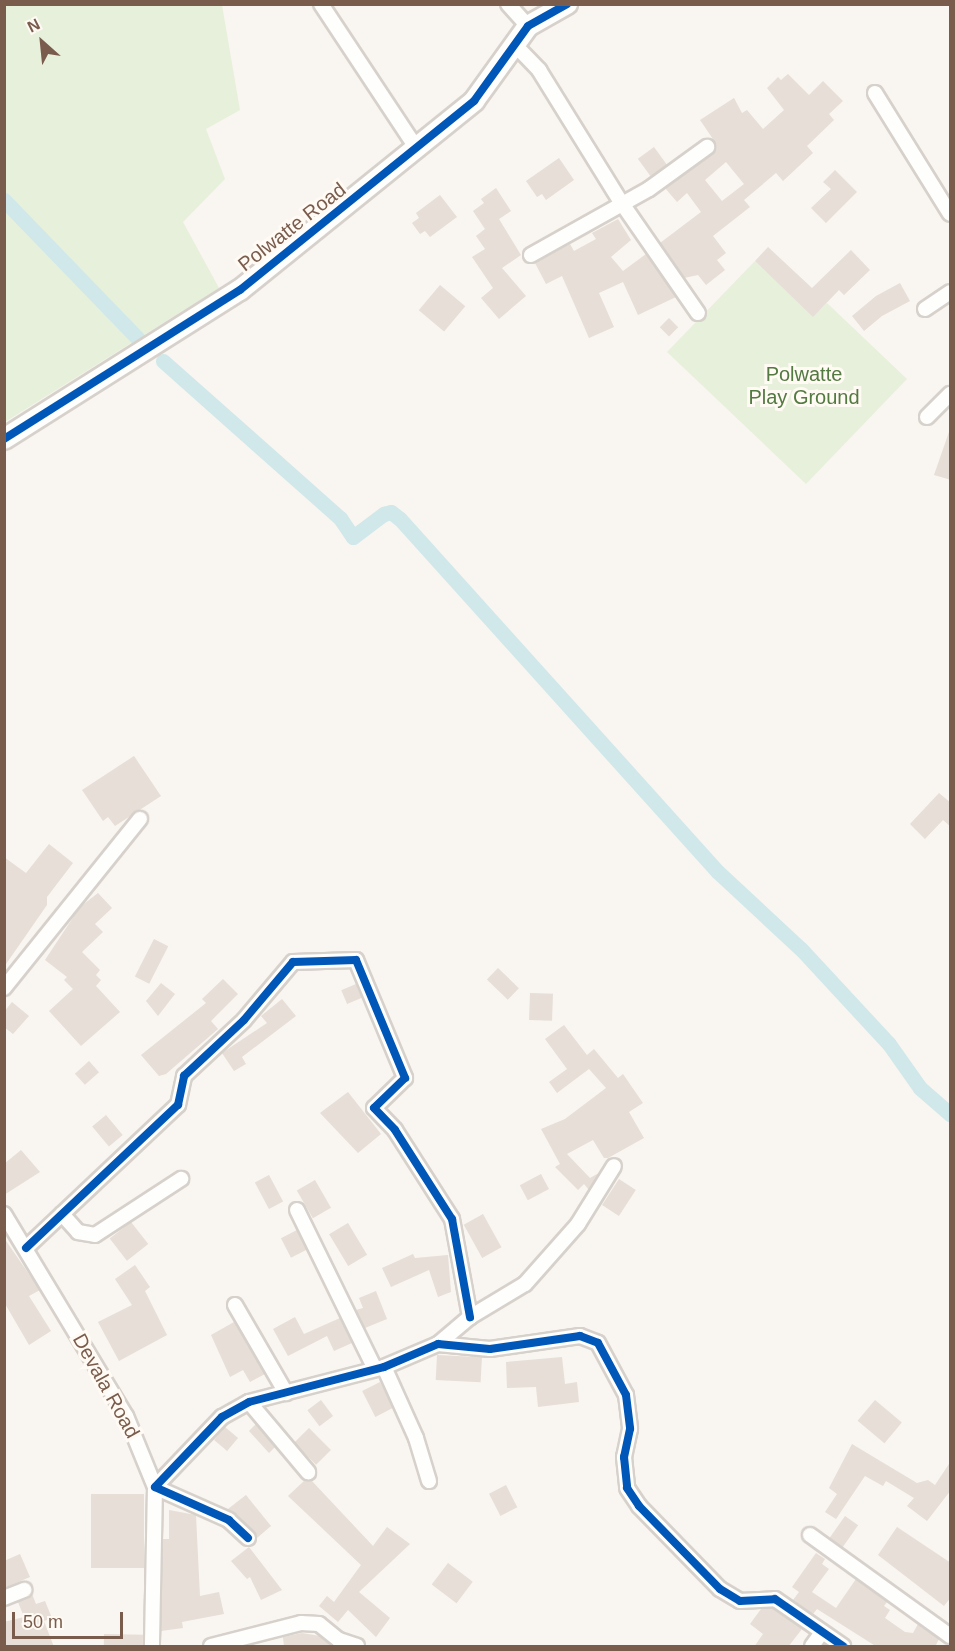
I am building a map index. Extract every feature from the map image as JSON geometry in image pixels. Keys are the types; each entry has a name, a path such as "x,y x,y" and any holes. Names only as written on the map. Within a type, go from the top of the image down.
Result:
{"street":[{"path":"321,4 417,149"},
{"path":"508,4 528,26"},
{"name":"Polwatte Road","path":"4,440 240,290 474,101 528,26 567,4"},
{"path":"515,45 539,70 621,202 698,313"},
{"path":"875,93 951,214"},
{"path":"531,255 621,202 649,189 707,147"},
{"path":"925,309 951,292"},
{"path":"927,417 951,394"},
{"path":"4,988 140,819"},
{"path":"26,1248 178,1105 184,1076 244,1020 293,962 356,960 405,1078 374,1108 395,1130 452,1219 470,1317"},
{"path":"248,1538 230,1520 155,1487 222,1417 249,1402 379,1368 438,1344 470,1317 525,1284 578,1224 614,1166"},
{"path":"62,1214 78,1232 95,1235 181,1179"},
{"path":"297,1210 416,1438 429,1481"},
{"name":"Devala Road","path":"4,1214 126,1416 155,1487 152,1647"},
{"path":"236,1305 286,1393"},
{"path":"438,1344 490,1349 580,1336 598,1343 626,1395 630,1429 624,1456 627,1488 639,1506 720,1589 740,1601 775,1599 843,1647"},
{"path":"249,1402 308,1472"},
{"path":"810,1535 951,1636"},
{"path":"4,1598 24,1590"},
{"path":"211,1647 301,1623 319,1624 338,1643 357,1647"},
{"path":"812,1647 822,1632"}],"green space":[{"path":"5,4 222,5 240,110 206,129 225,179 183,222 219,288 5,422"},
{"name":"Polwatte Play Ground","path":"755,261 813,316 827,303 907,379 806,484 667,352"}],"building":[{"path":"788,74 809,95 823,81 843,101 829,114 834,120 807,146 813,153 783,181 776,173 744,200 750,207 713,236 726,253 717,260 725,270 706,285 698,275 684,278 660,243 701,212 687,193 677,202 665,188 715,151 715,142 700,120 734,98 742,113 747,110 763,129 784,110 767,88 778,77 781,80","holes":["726,162 744,184 722,201 705,180"]},
{"path":"654,147 667,165 651,177 638,159"},
{"path":"559,158 574,180 546,200 542,194 537,197 526,181"},
{"path":"835,170 857,192 826,223 811,208 831,189 823,182"},
{"path":"496,188 511,211 499,219 521,255 502,268 526,296 499,319 481,298 493,288 472,257 485,249 476,236 485,229 473,211 484,203 481,199"},
{"path":"440,195 457,217 430,237 425,231 420,234 412,223 419,218 416,213"},
{"path":"618,219 631,240 611,257 623,271 646,254 676,297 638,315 623,282 599,293 614,327 589,338 562,276 546,284 535,263 570,244 574,251 596,239 592,233"},
{"path":"768,247 812,288 851,250 870,270 844,295 839,290 813,317 755,261"},
{"path":"900,283 910,301 882,316 864,331 852,316 876,296"},
{"path":"440,285 465,306 444,331 419,310"},
{"path":"669,318 678,327 669,336 660,327"},
{"path":"949,432 951,433 951,480 934,475"},
{"path":"134,756 161,796 115,826 108,817 103,821 82,790"},
{"path":"939,793 951,803 951,827 943,820 925,839 910,824"},
{"path":"49,844 73,863 47,897 47,905 4,967 4,857 26,873"},
{"path":"98,893 112,908 95,924 103,932 82,952 100,970 96,975 101,980 96,986 120,1012 81,1046 49,1011 73,989 64,980 67,977 45,960 80,907"},
{"path":"154,939 168,946 149,984 135,976"},
{"path":"498,968 519,988 508,1000 487,980"},
{"path":"223,979 238,994 211,1021 218,1029 166,1074 159,1076 141,1055 206,1003 202,999"},
{"path":"161,983 175,994 158,1016 146,1001"},
{"path":"356,984 362,998 347,1004 341,990"},
{"path":"530,993 553,994 552,1021 529,1020"},
{"path":"282,999 296,1016 242,1057 246,1064 234,1071 222,1053 267,1023 261,1016"},
{"path":"12,1002 29,1016 13,1034 4,1027 4,1012"},
{"path":"564,1025 587,1055 594,1049 618,1078 623,1074 643,1103 629,1112 644,1138 608,1158 604,1158 593,1140 567,1154 590,1178 599,1173 589,1190 584,1184 578,1190 555,1167 560,1164 541,1129 565,1119 606,1088 589,1069 557,1093 549,1082 567,1069 545,1039"},
{"path":"89,1061 99,1072 85,1085 75,1074"},
{"path":"348,1092 381,1134 358,1153 320,1113"},
{"path":"106,1115 123,1135 109,1146 92,1127"},
{"path":"21,1150 40,1172 4,1195 4,1164"},
{"path":"541,1174 549,1189 528,1200 520,1185"},
{"path":"269,1175 283,1201 269,1209 255,1183"},
{"path":"619,1179 636,1190 619,1216 602,1205"},
{"path":"315,1180 331,1208 313,1218 297,1190"},
{"path":"483,1214 501,1247 482,1258 464,1225"},
{"path":"131,1222 148,1244 127,1261 110,1239"},
{"path":"348,1223 367,1255 348,1266 329,1234"},
{"path":"297,1230 307,1250 291,1258 281,1238"},
{"path":"4,1238 40,1290 29,1296 51,1331 29,1345 4,1302"},
{"path":"413,1254 415,1258 448,1255 451,1292 438,1297 429,1270 391,1287 382,1268"},
{"path":"135,1265 150,1287 145,1291 167,1335 119,1361 98,1322 132,1305 115,1279"},
{"path":"376,1291 387,1319 365,1328 356,1310 363,1308 359,1298"},
{"path":"295,1317 304,1334 340,1318 352,1343 334,1351 327,1336 288,1356 273,1329"},
{"path":"234,1322 265,1374 250,1382 243,1370 230,1377 211,1335"},
{"path":"437,1355 482,1357 481,1382 436,1380"},
{"path":"562,1357 565,1384 577,1382 579,1402 538,1407 536,1387 507,1388 506,1362"},
{"path":"380,1382 393,1408 375,1417 362,1391"},
{"path":"321,1400 333,1416 319,1426 307,1410"},
{"path":"875,1400 902,1422 884,1443 858,1421"},
{"path":"256,1424 275,1447 269,1453 249,1431"},
{"path":"225,1427 238,1438 227,1451 214,1440"},
{"path":"309,1428 331,1450 316,1465 294,1443"},
{"path":"852,1444 917,1483 928,1480 935,1485 951,1461 951,1490 927,1521 907,1506 914,1498 886,1481 883,1486 865,1476 836,1519 825,1512 837,1494 829,1488"},
{"path":"305,1480 311,1480 373,1546 387,1527 410,1544 359,1592 390,1618 376,1637 348,1610 338,1622 319,1606 327,1596 334,1602 361,1565 288,1496"},
{"path":"506,1485 517,1507 500,1516 489,1494"},
{"path":"91,1494 144,1494 144,1568 91,1568"},
{"path":"246,1495 271,1526 257,1538 228,1509"},
{"path":"169,1510 196,1515 200,1596 219,1592 224,1614 182,1622 183,1628 161,1631 163,1539 169,1539"},
{"path":"845,1516 858,1525 843,1547 830,1538"},
{"path":"897,1527 951,1563 951,1597 944,1606 878,1555"},
{"path":"249,1547 282,1590 261,1600 250,1577 247,1579 231,1561"},
{"path":"816,1553 825,1559 822,1564 829,1569 812,1592 836,1608 856,1579 887,1602 884,1606 890,1610 885,1618 905,1632 913,1633 918,1624 939,1639 935,1647 877,1647 817,1609 813,1614 793,1600 799,1592 792,1587"},
{"path":"20,1554 30,1577 4,1588 4,1561"},
{"path":"448,1563 473,1582 457,1603 432,1585"},
{"path":"32,1594 36,1604 45,1601 52,1618 44,1621 54,1647 4,1647 4,1622 24,1617 18,1602"},
{"path":"772,1608 802,1629 788,1647 754,1647 763,1634 750,1624 761,1609"},
{"path":"302,1633 320,1636 333,1647 284,1647 283,1637"},
{"path":"104,1634 143,1635 143,1646 104,1646"}],"waterway":[{"path":"4,200 138,339"},
{"path":"163,361 340,518 353,537 384,514 391,512 400,519 718,872 801,949 889,1044 920,1088 950,1114"}],"cycle path":[{"path":"4,439 240,290 474,101 528,26 567,4"},
{"path":"26,1248 178,1105 184,1076 244,1020 293,962 356,960 405,1078 374,1108 395,1130 452,1219 470,1317"},
{"path":"248,1538 229,1520 155,1487 222,1417 249,1402 384,1367 438,1344 490,1349 580,1336 598,1343 626,1395 630,1429 624,1457 627,1488 639,1506 720,1589 740,1601 775,1599 843,1646"}]}
